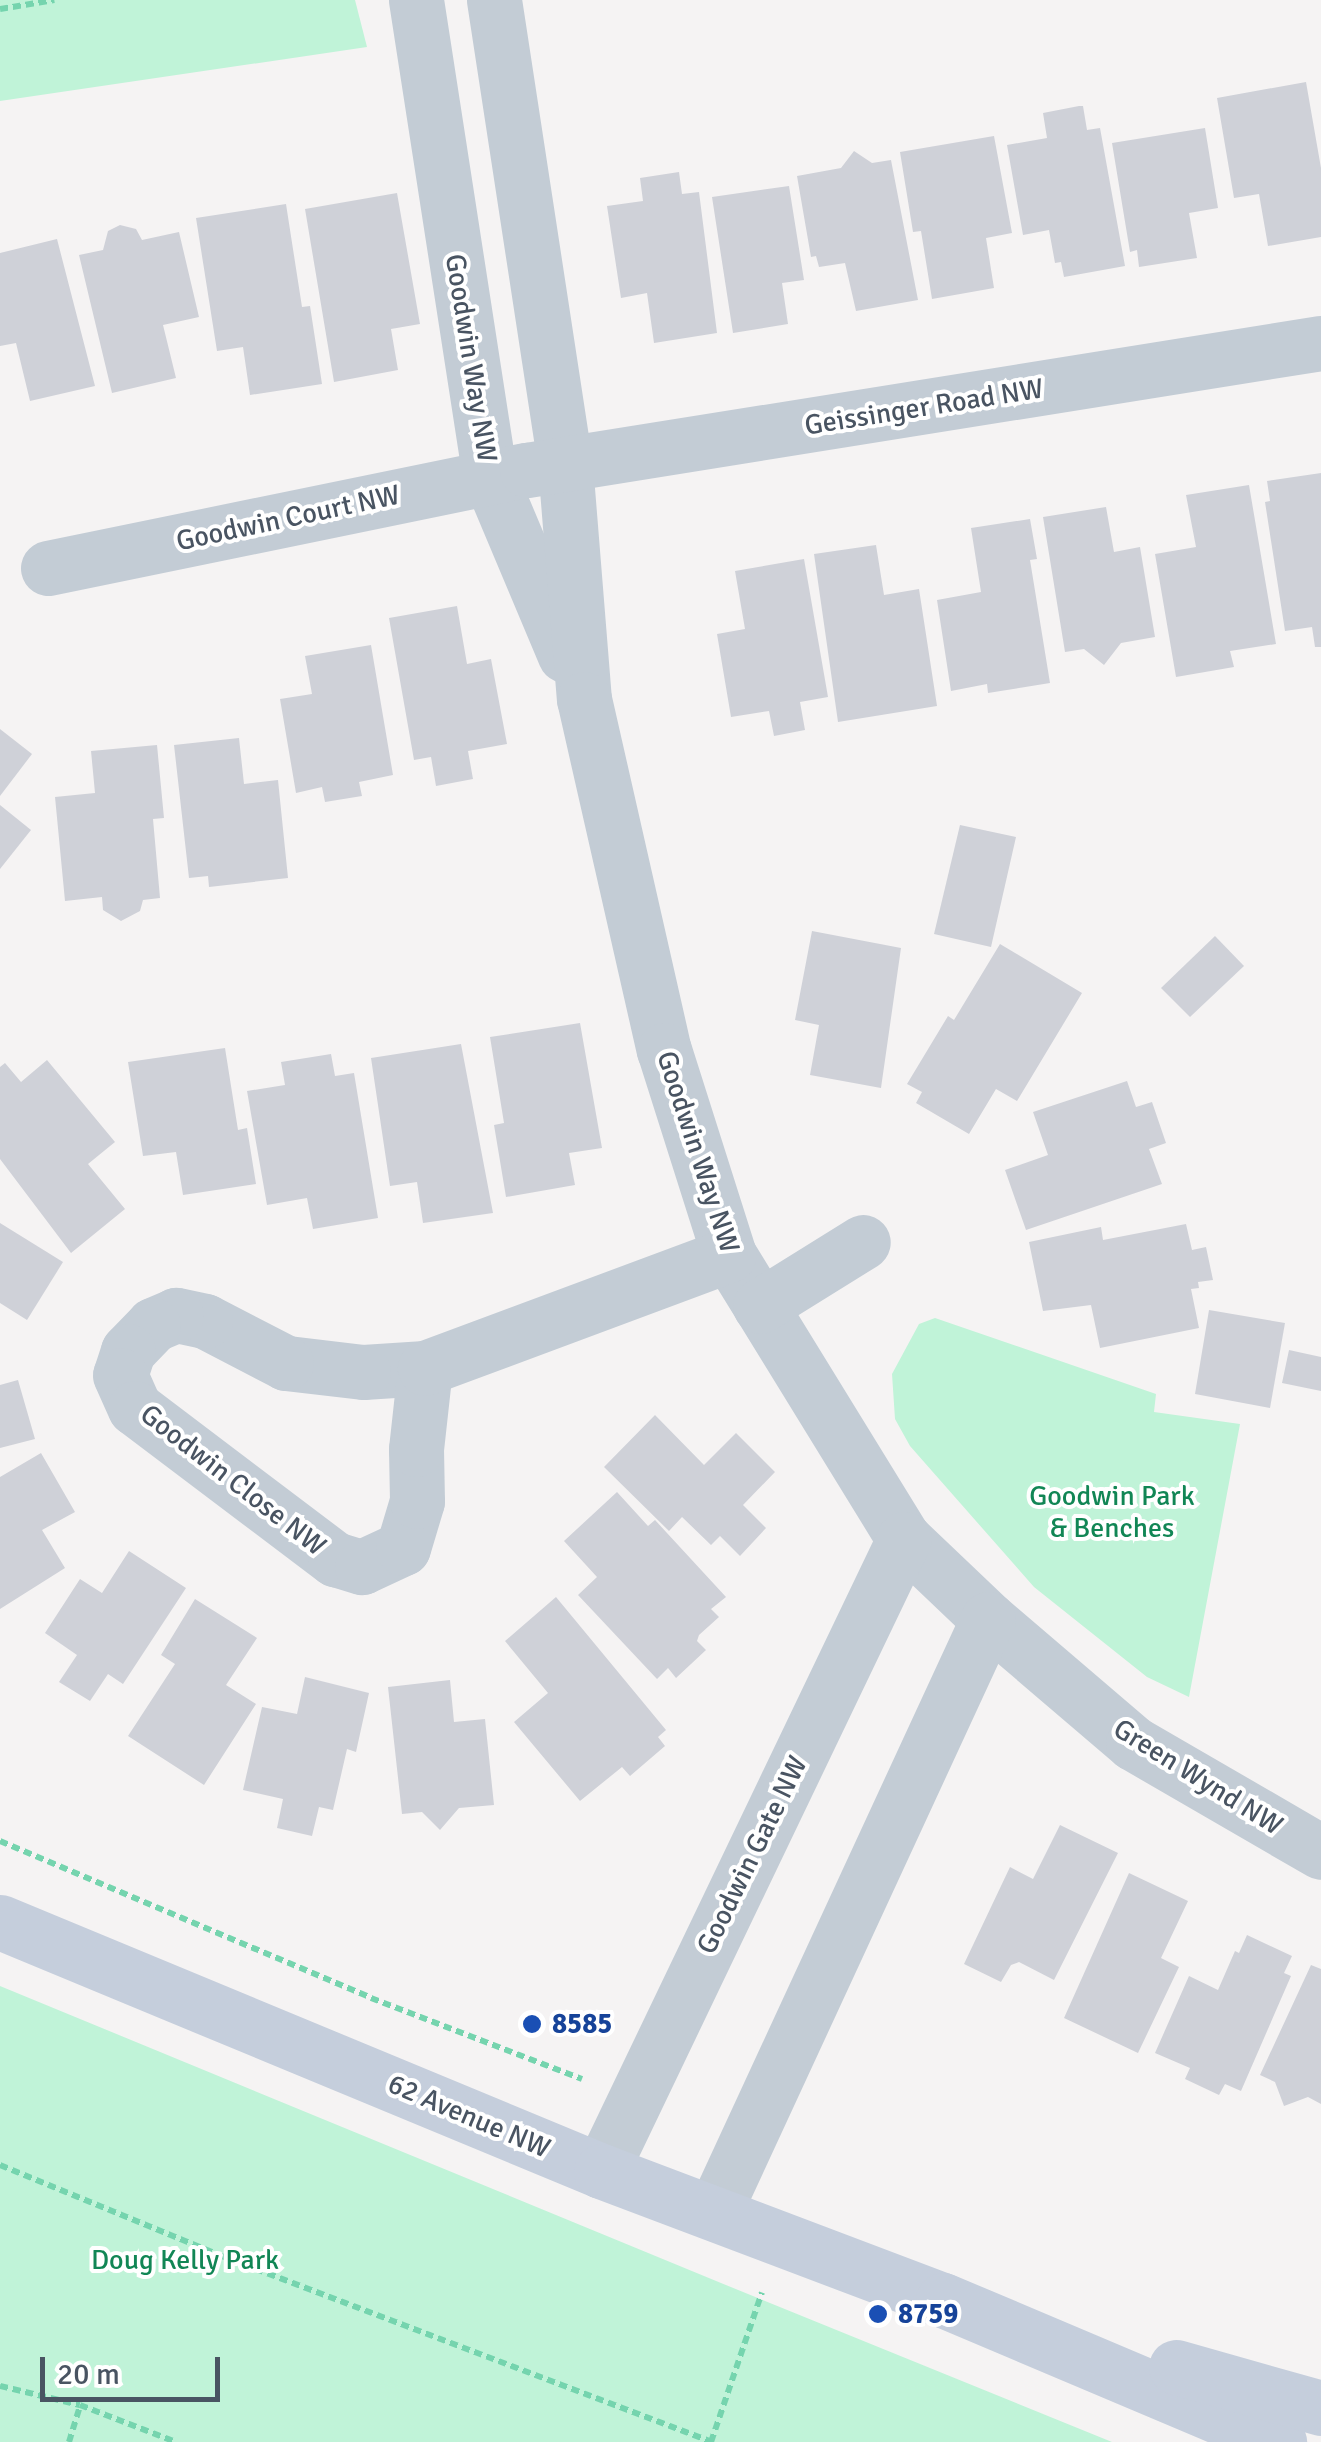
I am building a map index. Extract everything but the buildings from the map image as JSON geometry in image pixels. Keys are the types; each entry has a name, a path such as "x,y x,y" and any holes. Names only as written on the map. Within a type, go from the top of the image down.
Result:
{"main road":[{"name":"62 Avenue NW","path":"0,1922 601,2171 943,2300 1279,2442"},
{"name":"62 Avenue NW","path":"943,2300 1321,2408"}],"street":[{"name":"Goodwin Way NW","path":"416,0 584,699"},
{"name":"Goodwin Way NW","path":"494,0 527,470 664,1050 729,1255 904,1539 988,1619"},
{"name":"Geissinger Road NW","path":"527,470 1321,343"},
{"name":"Goodwin Court NW","path":"48,568 527,470"},
{"path":"760,1306 863,1242"},
{"name":"Goodwin Close NW","path":"425,1368 416,1449 417,1501 403,1548 362,1567 335,1559 135,1408 120,1375 128,1351 153,1325 176,1315 205,1321 286,1363 363,1372 425,1368 729,1255"},
{"name":"Goodwin Gate NW","path":"601,2171 904,1539"},
{"path":"714,2212 988,1619"},
{"name":"Green Wynd NW","path":"988,1619 1134,1743 1321,1852"}],"path":[{"path":"0,8 54,0"},
{"path":"0,1842 370,1998 634,2100"},
{"path":"0,2165 220,2256 711,2442 780,2239"},
{"path":"0,2386 80,2406 176,2442"},
{"path":"69,2442 80,2406"}],"green space":[{"path":"0,0 355,0 367,47 0,101"},
{"name":"Goodwin Park & Benches","path":"935,1318 1156,1394 1154,1412 1240,1424 1189,1697 1147,1677 1034,1587 910,1446 895,1419 892,1374 919,1324"},
{"name":"Doug Kelly Park","path":"0,1986 721,2283 1112,2442 0,2442"}],"place":[{"name":"8585","path":"532,2024"},
{"name":"8759","path":"878,2314"}]}
